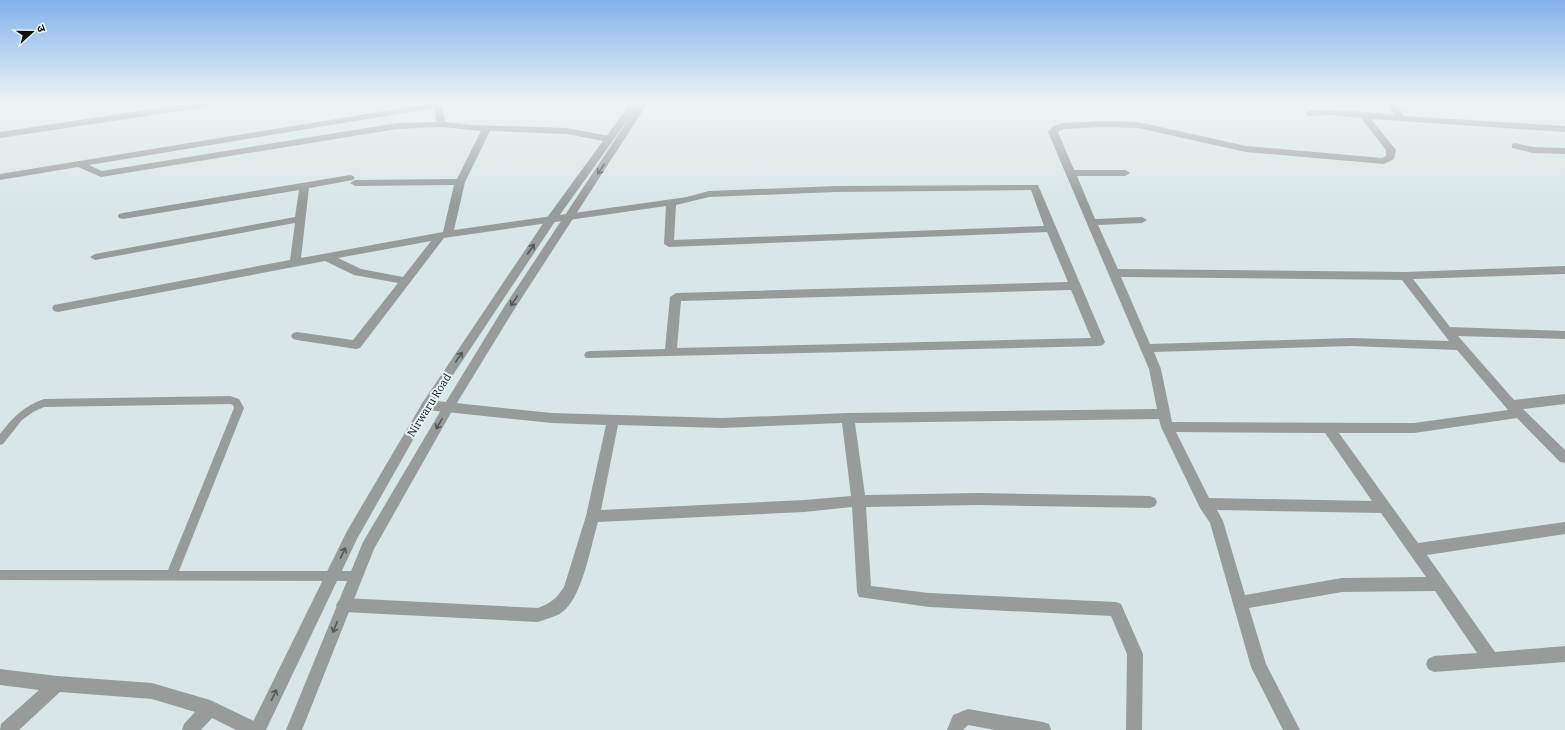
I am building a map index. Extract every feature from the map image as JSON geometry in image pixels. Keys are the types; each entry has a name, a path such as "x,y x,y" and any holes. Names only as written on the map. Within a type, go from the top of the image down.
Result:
{"street":[{"path":"0,177 250,135"},
{"path":"79,164 100,174 341,135"},
{"path":"297,336 356,345 405,281 444,235 460,182 483,135"},
{"path":"588,135 608,139"},
{"name":"Nirwaru Road","path":"256,730 352,535 427,405 550,221 611,135"},
{"name":"Nirwaru Road","path":"294,730 368,546 448,408 508,310 623,135"},
{"path":"1054,135 1155,369 1166,420 1205,504 1216,521 1259,667 1292,730"},
{"path":"1183,135 1246,149 1384,161 1391,158 1391,150 1379,135"},
{"path":"194,159 209,142"},
{"path":"1515,146 1533,150 1565,151"},
{"path":"1072,173 1125,173"},
{"path":"123,216 304,186 352,180 460,182"},
{"path":"295,263 304,186"},
{"path":"58,308 444,235 550,221 670,202 709,194 836,189 1034,188 1049,229 1076,286 1098,342 590,355"},
{"path":"670,202 669,244 1049,229"},
{"path":"96,257 300,218"},
{"path":"1093,222 1142,220"},
{"path":"326,257 358,272 405,281"},
{"path":"1114,273 1405,276 1565,270"},
{"path":"1405,276 1446,331 1516,409 1565,458"},
{"path":"671,353 676,298 1076,286"},
{"path":"1446,331 1565,335"},
{"path":"1146,348 1351,342 1460,346"},
{"path":"427,405 552,418 722,423 848,418 1166,420 1328,427 1414,428 1516,409 1565,398"},
{"path":"848,418 859,501 864,592 929,600 1116,609 1135,654 1134,730"},
{"path":"344,605 538,615 556,608 564,601 570,588 593,516 614,420"},
{"path":"1328,427 1416,550 1491,660"},
{"path":"593,516 804,506 859,501 978,499 1150,502"},
{"path":"1205,504 1385,507"},
{"path":"1416,550 1565,528"},
{"path":"1240,603 1342,585 1439,584"},
{"path":"1434,664 1565,654"},
{"path":"0,677 57,684 152,691 210,708 256,730"},
{"path":"7,730 57,684"},
{"path":"190,730 210,708"},
{"path":"955,730 959,720 968,717 1043,730"}],"lane":[{"path":"0,441 23,412 33,406 44,403 230,400 236,402 239,408 172,575"},
{"path":"0,575 356,576"}]}
